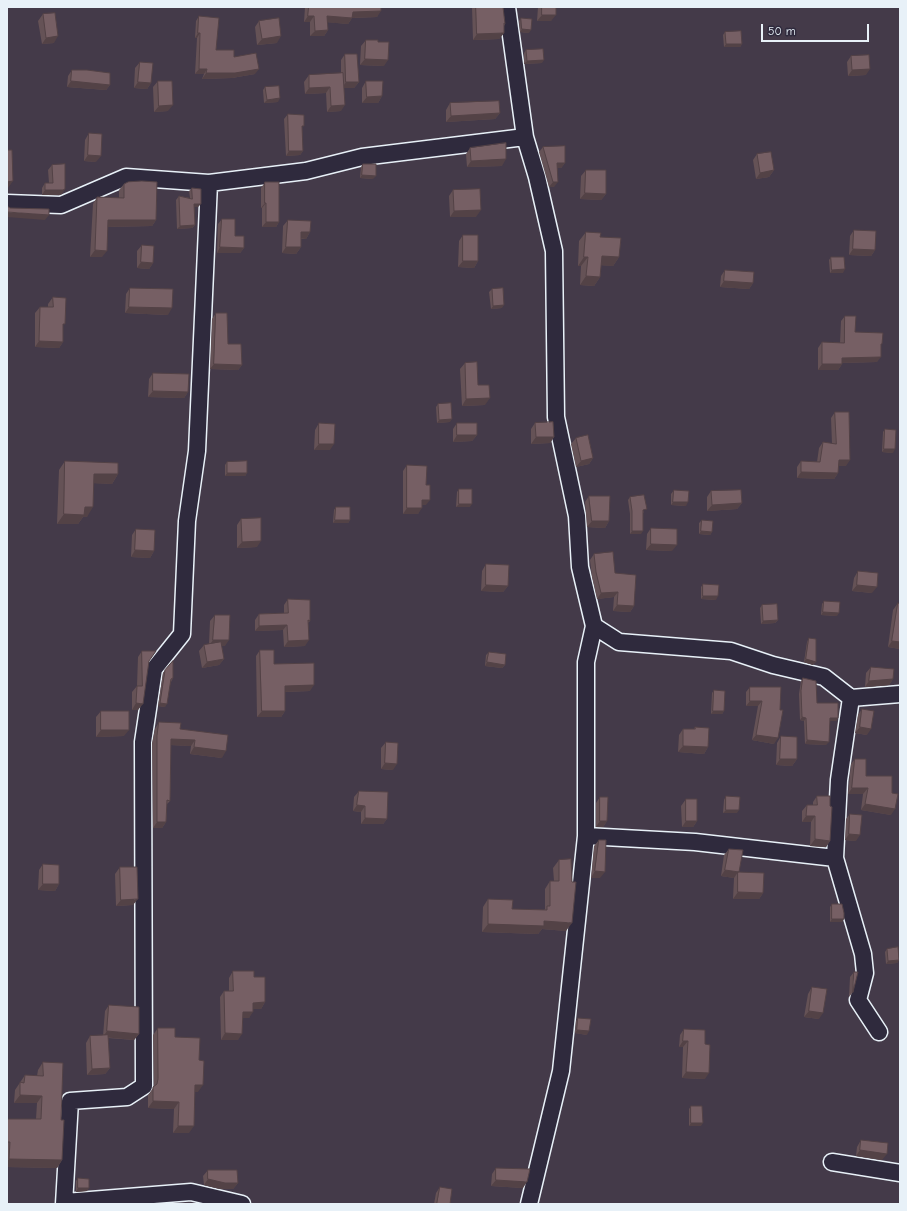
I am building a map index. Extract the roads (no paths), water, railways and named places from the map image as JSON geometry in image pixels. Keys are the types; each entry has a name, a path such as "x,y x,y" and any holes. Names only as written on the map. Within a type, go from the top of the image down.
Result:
{"street":[{"path":"507,7 525,137 554,251 556,417 577,516 580,567 594,626 586,662 586,836 560,1071 529,1204"},
{"path":"7,203 61,205 126,177 209,183 306,171 362,157 525,137"},
{"path":"209,183 197,451 188,521 182,634 154,669 143,742 144,1086 127,1097 70,1101 64,1203 191,1192 242,1204"},
{"path":"594,626 619,642 731,651 774,665 824,677 851,698 900,694"},
{"path":"851,698 838,780 835,858 863,954 865,973 858,1000 879,1032"},
{"path":"586,836 695,842 835,858"},
{"path":"832,1162 900,1174"}]}
